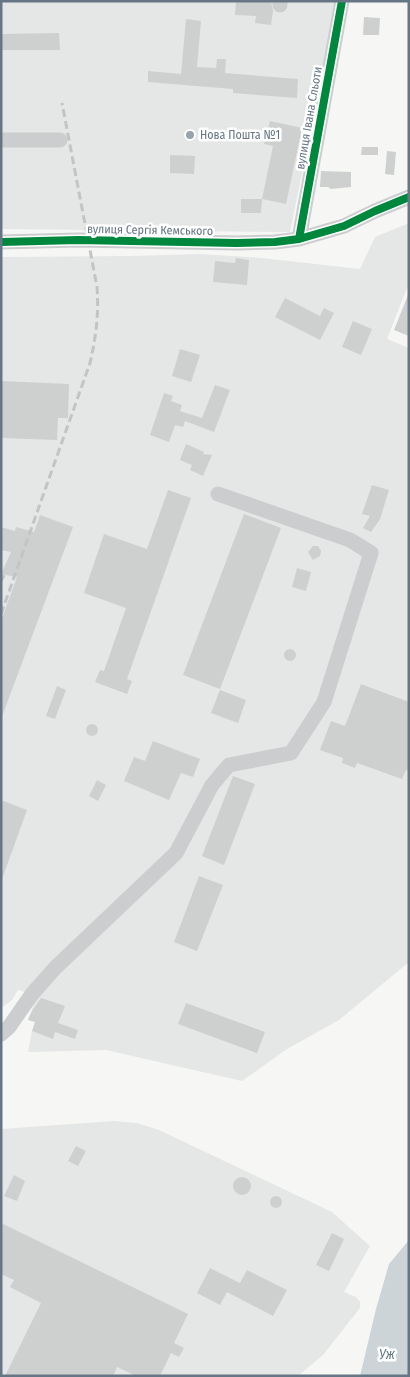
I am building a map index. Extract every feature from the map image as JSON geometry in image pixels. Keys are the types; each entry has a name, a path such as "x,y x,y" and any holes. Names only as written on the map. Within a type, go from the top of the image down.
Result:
{"street":[{"name":"вулиця Івана Сльоти","path":"298,239 342,1"},
{"path":"1,140 60,140"},
{"name":"вулиця Сергія Кемського","path":"1,242 78,240 275,242 298,239 344,226 409,197"},
{"path":"1,1034 9,1027 32,994 55,968 176,853 212,785 229,765 291,753 324,702 371,553 350,540 218,494"}],"shaded area":[{"path":"1,1 337,1 290,232 1,229"},
{"path":"409,223 409,283 387,339 409,348 409,962 339,1020 287,1049 242,1081 106,1050 28,1052 35,1022 28,1020 37,996 18,990 12,1000 1,1008 1,257 199,254 262,258 360,269 375,237"},
{"path":"114,1121 137,1123 159,1130 332,1212 370,1246 344,1292 356,1297 360,1302 360,1308 323,1355 298,1376 1,1376 1,1129"}],"water":[{"name":"Уж","path":"409,1240 409,1376 360,1376 389,1264"}],"building":[{"path":"236,1 271,1 273,11 271,25 255,23 256,16 235,15"},
{"path":"364,17 380,18 379,35 363,35"},
{"path":"186,19 201,21 197,67 216,68 217,59 226,59 225,73 298,79 297,98 233,93 233,89 148,82 148,71 181,74"},
{"path":"59,33 60,50 1,50 1,34"},
{"path":"270,121 302,128 286,204 262,199 273,146 264,144"},
{"path":"362,147 378,147 378,155 361,155"},
{"path":"387,151 396,152 394,175 385,174"},
{"path":"170,155 195,156 194,174 170,173"},
{"path":"321,171 351,172 351,187 331,189 320,187"},
{"path":"241,199 262,199 261,213 241,213"},
{"path":"236,258 249,260 247,285 213,282 215,261 235,263"},
{"path":"409,296 409,336 394,330"},
{"path":"285,298 320,316 324,308 334,313 320,340 275,317"},
{"path":"353,321 372,329 361,355 342,347"},
{"path":"180,349 200,355 191,382 172,376"},
{"path":"1,381 69,384 68,418 58,418 57,440 1,438"},
{"path":"215,385 230,390 214,432 185,421 183,427 175,425 169,442 150,435 164,393 173,396 171,401 182,405 180,411 202,418"},
{"path":"186,444 204,452 203,454 212,455 203,476 190,470 192,465 180,460"},
{"path":"372,485 389,490 380,519 371,532 363,528 370,516 362,514"},
{"path":"168,490 191,498 127,679 132,681 127,694 95,682 100,670 104,671 126,608 84,593 104,534 147,549"},
{"path":"244,514 281,528 220,689 183,675"},
{"path":"40,515 73,527 1,719 1,621 17,577 1,574 11,552 1,550 1,527 15,531 16,527 34,532"},
{"path":"313,546 318,546 321,551 320,556 313,560 308,552"},
{"path":"297,568 311,572 306,591 292,587"},
{"path":"292,649 295,650 295,660 288,661 285,660 284,653 285,650"},
{"path":"361,684 409,702 409,771 406,770 402,779 357,763 355,768 342,763 343,758 320,750 331,721 345,726"},
{"path":"57,686 66,690 55,719 46,716"},
{"path":"220,690 246,700 238,723 211,713"},
{"path":"94,724 97,725 97,735 90,736 87,735 86,728 87,725"},
{"path":"153,741 200,759 193,777 181,773 169,800 124,781 134,757 145,761"},
{"path":"233,776 255,784 224,865 202,856"},
{"path":"97,780 106,785 98,801 89,796"},
{"path":"1,800 27,810 2,879 1,878"},
{"path":"199,876 223,885 197,951 174,942"},
{"path":"41,998 65,1006 58,1023 78,1030 75,1039 55,1032 53,1039 32,1031 35,1022 28,1020"},
{"path":"186,1003 265,1032 257,1053 178,1024"},
{"path":"76,1146 86,1151 78,1166 68,1161"},
{"path":"14,1175 25,1181 17,1201 4,1196"},
{"path":"242,1177 248,1180 251,1186 248,1192 242,1195 236,1192 233,1186 236,1180"},
{"path":"278,1196 281,1197 281,1207 274,1208 271,1207 270,1200 271,1197"},
{"path":"1,1223 188,1314 174,1343 184,1348 179,1357 171,1353 160,1376 136,1376 117,1367 113,1376 5,1376 41,1303 10,1287 14,1280 1,1274"},
{"path":"332,1233 344,1239 329,1271 316,1265"},
{"path":"210,1268 240,1283 247,1270 287,1290 273,1316 227,1292 220,1305 197,1293"}],"railway":[{"path":"1,614 90,363 94,344 98,307 97,287 62,103"},
{"path":"1,581 4,575"}],"cycle path":[{"path":"299,239 342,1"},
{"path":"1,242 78,240 275,242 299,239 344,226 409,197"}],"place":[{"name":"Нова Пошта №1","path":"190,135"}]}
